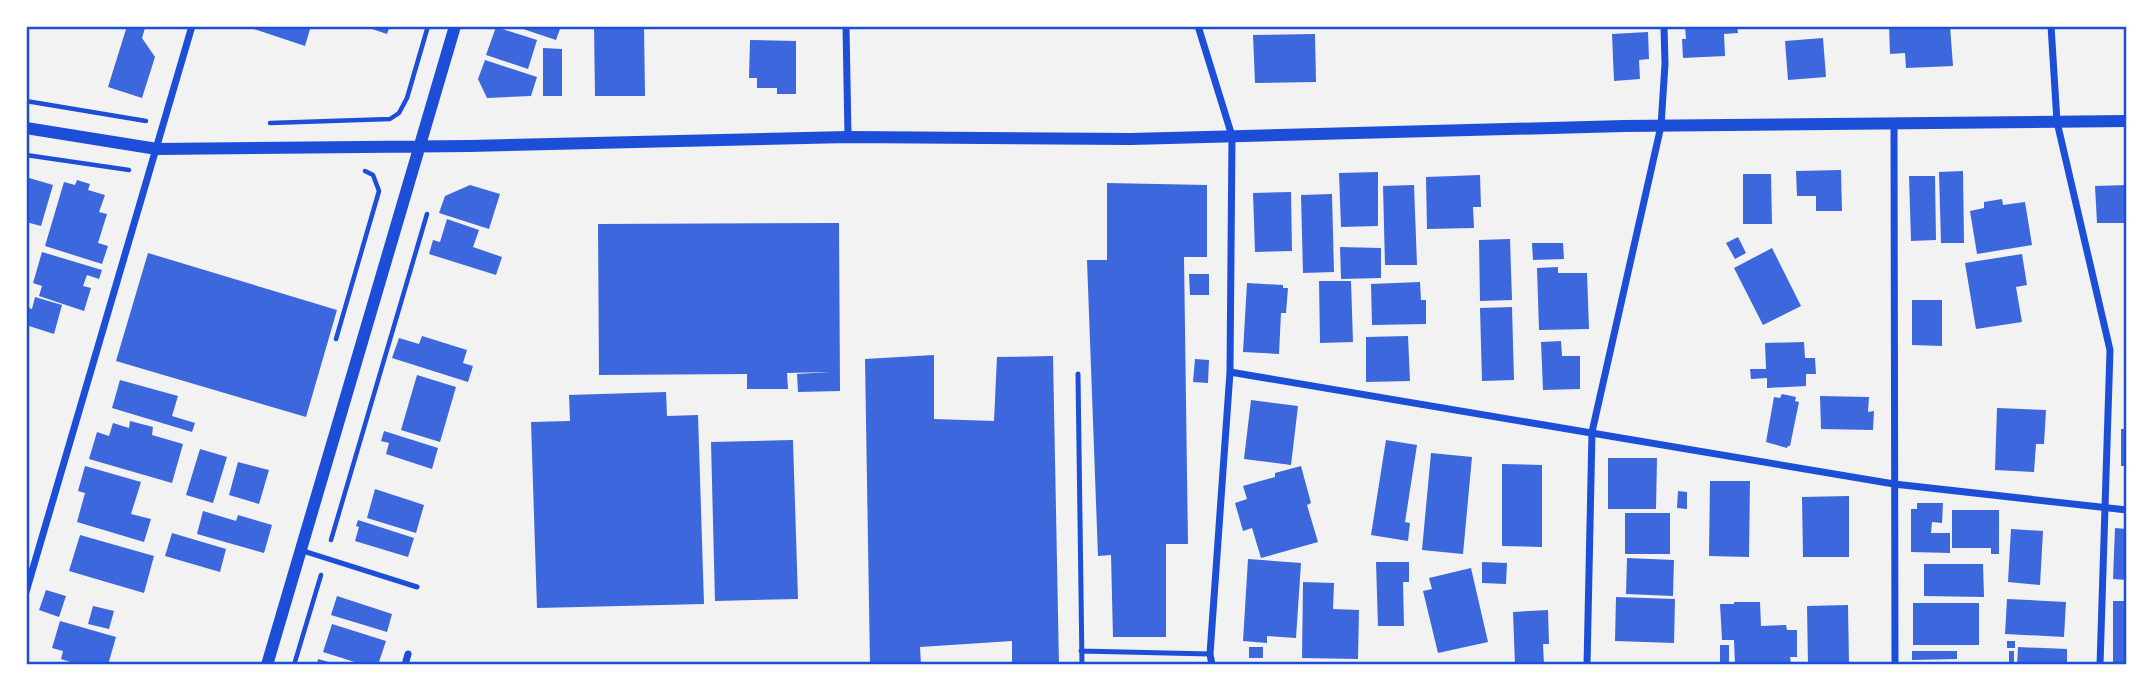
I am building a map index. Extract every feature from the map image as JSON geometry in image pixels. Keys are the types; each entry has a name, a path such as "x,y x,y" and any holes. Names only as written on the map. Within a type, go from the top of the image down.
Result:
{"street":[{"path":"26,592 192,26"},
{"path":"267,665 454,26"},
{"path":"846,26 848,137"},
{"path":"1198,26 1232,136 1230,372 1210,654 1212,665"},
{"path":"1587,665 1592,432 1661,126 1665,64 1664,26"},
{"path":"2051,26 2056,122 2110,350 2100,665"},
{"path":"26,128 156,149 848,137 1131,139 1661,126 2127,121"},
{"path":"1894,122 1895,665"},
{"path":"1230,372 1894,484 2127,510"},
{"path":"405,665 408,654"}],"lane":[{"path":"1078,374 1082,665"},
{"path":"300,550 418,587"},
{"path":"1081,651 1210,654"}],"path":[{"path":"259,123 390,118 399,113 407,98 428,26"},
{"path":"26,101 164,124"},
{"path":"294,665 427,214"}],"building":[{"path":"127,26 145,28 142,38 155,57 142,98 108,87"},
{"path":"245,26 305,26 310,29 305,46"},
{"path":"363,26 390,26 387,34"},
{"path":"514,26 561,26 556,40"},
{"path":"594,26 644,26 645,96 595,96"},
{"path":"1685,26 1737,26 1738,33 1724,34 1725,56 1683,58 1682,39 1686,39"},
{"path":"1889,26 1950,26 1953,66 1906,68 1905,53 1890,54"},
{"path":"496,27 537,40 528,69 486,55"},
{"path":"1648,32 1649,59 1639,60 1640,79 1614,81 1612,34"},
{"path":"1315,34 1316,82 1255,83 1253,35"},
{"path":"1823,38 1826,77 1788,80 1785,41"},
{"path":"750,40 796,41 796,94 777,94 777,88 757,88 757,78 749,78"},
{"path":"543,48 562,49 562,96 543,96"},
{"path":"485,60 537,77 531,96 487,98 478,79"},
{"path":"1841,170 1842,211 1816,211 1816,196 1797,196 1796,171"},
{"path":"1963,171 1964,243 1941,243 1939,172"},
{"path":"1378,172 1378,226 1341,227 1339,173"},
{"path":"1743,174 1771,174 1772,224 1743,224"},
{"path":"1480,175 1481,207 1473,207 1474,228 1427,229 1426,177"},
{"path":"1909,176 1935,176 1936,240 1911,241"},
{"path":"26,177 53,185 41,226 26,222"},
{"path":"77,180 90,184 88,190 105,195 99,212 107,214 98,243 108,246 102,264 45,246 64,182 75,185"},
{"path":"1107,183 1207,185 1207,257 1184,257 1188,544 1166,544 1166,637 1113,637 1111,555 1098,556 1087,260 1107,260"},
{"path":"470,185 500,194 489,229 439,213 445,196"},
{"path":"1414,185 1417,265 1385,265 1383,186"},
{"path":"2127,185 2127,223 2097,223 2095,186"},
{"path":"1291,192 1292,251 1255,252 1253,193"},
{"path":"1332,194 1334,272 1303,273 1301,195"},
{"path":"2002,199 2003,205 2025,202 2032,245 1977,254 1970,211 1984,208 1984,202"},
{"path":"447,219 479,230 473,247 502,257 496,275 429,254 433,240 440,242"},
{"path":"839,223 840,391 798,392 797,374 829,372 787,373 788,389 747,389 747,374 599,375 598,224"},
{"path":"1738,237 1746,253 1735,259 1726,243"},
{"path":"1510,239 1512,300 1480,301 1479,240"},
{"path":"1532,243 1563,243 1564,259 1533,260"},
{"path":"1340,247 1381,248 1381,278 1341,279"},
{"path":"1772,248 1801,306 1763,325 1734,268"},
{"path":"42,252 102,270 99,279 87,275 83,286 91,288 84,311 39,296 42,286 33,283"},
{"path":"148,253 337,310 306,417 116,361"},
{"path":"2022,254 2027,285 2016,287 2022,322 1976,329 1965,263"},
{"path":"1558,267 1558,273 1587,273 1589,329 1539,330 1537,268"},
{"path":"1189,274 1209,274 1209,295 1190,295"},
{"path":"1319,281 1351,281 1353,342 1320,343"},
{"path":"1420,282 1421,300 1426,300 1426,324 1372,325 1371,284"},
{"path":"1247,283 1283,285 1283,288 1288,288 1286,313 1281,313 1279,354 1243,352"},
{"path":"35,297 62,305 54,334 26,325 26,307 32,309"},
{"path":"1912,300 1942,300 1942,346 1912,345"},
{"path":"1512,307 1514,380 1482,381 1480,308"},
{"path":"422,336 467,350 463,363 473,366 468,382 392,358 399,338 419,344"},
{"path":"1408,336 1410,381 1366,382 1366,337"},
{"path":"1561,341 1562,356 1580,356 1580,389 1543,390 1541,342"},
{"path":"1804,342 1805,358 1815,358 1816,374 1806,374 1806,386 1767,388 1767,378 1751,379 1750,369 1766,369 1765,343"},
{"path":"934,355 934,419 994,421 997,357 1053,356 1059,665 1012,665 1012,641 920,647 921,665 870,665 865,359"},
{"path":"1195,359 1209,360 1208,383 1193,382"},
{"path":"417,375 456,387 440,442 401,430"},
{"path":"120,380 178,396 172,416 195,423 192,432 112,408"},
{"path":"666,392 667,416 698,415 704,604 537,608 531,422 570,421 569,395"},
{"path":"1782,394 1796,397 1795,401 1799,402 1790,446 1787,448 1766,442 1774,397 1780,398"},
{"path":"1820,396 1869,397 1868,412 1874,411 1873,430 1821,429"},
{"path":"1251,400 1298,406 1291,465 1244,459"},
{"path":"1997,408 2046,410 2044,444 2036,444 2034,472 1995,470"},
{"path":"130,421 153,427 152,435 183,444 172,483 89,459 97,432 109,436 113,423 129,428"},
{"path":"2121,429 2127,429 2127,466 2121,466"},
{"path":"384,431 438,448 432,469 386,454 389,443 381,441"},
{"path":"793,440 798,599 715,601 711,442"},
{"path":"1386,440 1417,445 1405,522 1410,523 1408,541 1371,535"},
{"path":"200,449 227,457 213,503 186,495"},
{"path":"1431,453 1472,457 1463,554 1422,550"},
{"path":"1608,458 1657,458 1656,509 1608,509"},
{"path":"238,462 269,470 259,504 229,495"},
{"path":"1502,464 1542,465 1542,547 1502,546"},
{"path":"85,466 141,482 131,514 151,519 144,542 77,522 85,493 78,491"},
{"path":"1301,466 1311,503 1307,505 1318,542 1261,558 1252,528 1243,531 1235,503 1247,499 1243,486"},
{"path":"1710,481 1750,481 1749,557 1709,556"},
{"path":"375,489 424,505 416,533 367,518"},
{"path":"1678,491 1687,492 1687,509 1677,508"},
{"path":"1849,496 1849,557 1803,557 1802,497"},
{"path":"1917,503 1943,503 1942,523 1932,522 1931,533 1950,533 1950,553 1911,552 1911,509 1917,509"},
{"path":"1952,510 1999,510 1999,554 1991,554 1991,548 1952,548"},
{"path":"203,511 236,521 238,515 272,525 264,553 197,534"},
{"path":"1625,513 1670,513 1670,554 1625,554"},
{"path":"358,520 414,538 408,557 355,541"},
{"path":"2115,528 2127,529 2127,580 2113,579"},
{"path":"2011,529 2043,531 2040,585 2008,582"},
{"path":"172,533 226,549 220,572 165,556"},
{"path":"80,535 154,556 144,593 69,571"},
{"path":"1627,558 1674,560 1673,596 1626,594"},
{"path":"1248,559 1301,563 1296,638 1267,636 1267,643 1243,641"},
{"path":"1376,562 1409,562 1409,582 1403,582 1404,626 1378,626"},
{"path":"1482,562 1507,563 1506,584 1482,583"},
{"path":"1924,564 1983,564 1984,597 1924,596"},
{"path":"1471,568 1488,642 1438,653 1423,591 1432,589 1429,578"},
{"path":"1303,582 1334,583 1333,609 1359,610 1358,659 1302,658"},
{"path":"46,590 66,596 59,617 39,610"},
{"path":"337,596 392,614 387,632 331,615"},
{"path":"1616,597 1675,599 1674,643 1615,641"},
{"path":"2007,599 2066,602 2064,637 2005,634"},
{"path":"2113,601 2127,601 2127,665 2113,665"},
{"path":"1760,602 1761,626 1786,625 1787,630 1797,630 1797,657 1790,657 1791,664 1735,665 1734,640 1722,640 1720,604"},
{"path":"1913,603 1979,603 1979,645 1913,645"},
{"path":"1848,605 1849,665 1808,665 1807,606"},
{"path":"93,606 114,611 109,629 88,624"},
{"path":"1548,610 1549,644 1543,644 1544,665 1515,665 1513,612"},
{"path":"60,621 116,637 108,665 79,665 61,659 63,651 52,648"},
{"path":"332,624 386,641 378,665 364,665 323,652"},
{"path":"2007,641 2015,641 2015,648 2007,648"},
{"path":"1720,645 1729,645 1729,665 1720,665"},
{"path":"1249,647 1263,647 1263,658 1249,658"},
{"path":"2018,647 2067,649 2067,665 2017,665"},
{"path":"1912,651 1957,651 1957,659 1912,660"},
{"path":"2009,651 2014,651 2014,665 2009,665"},
{"path":"318,659 336,664 336,665 317,665"}]}
